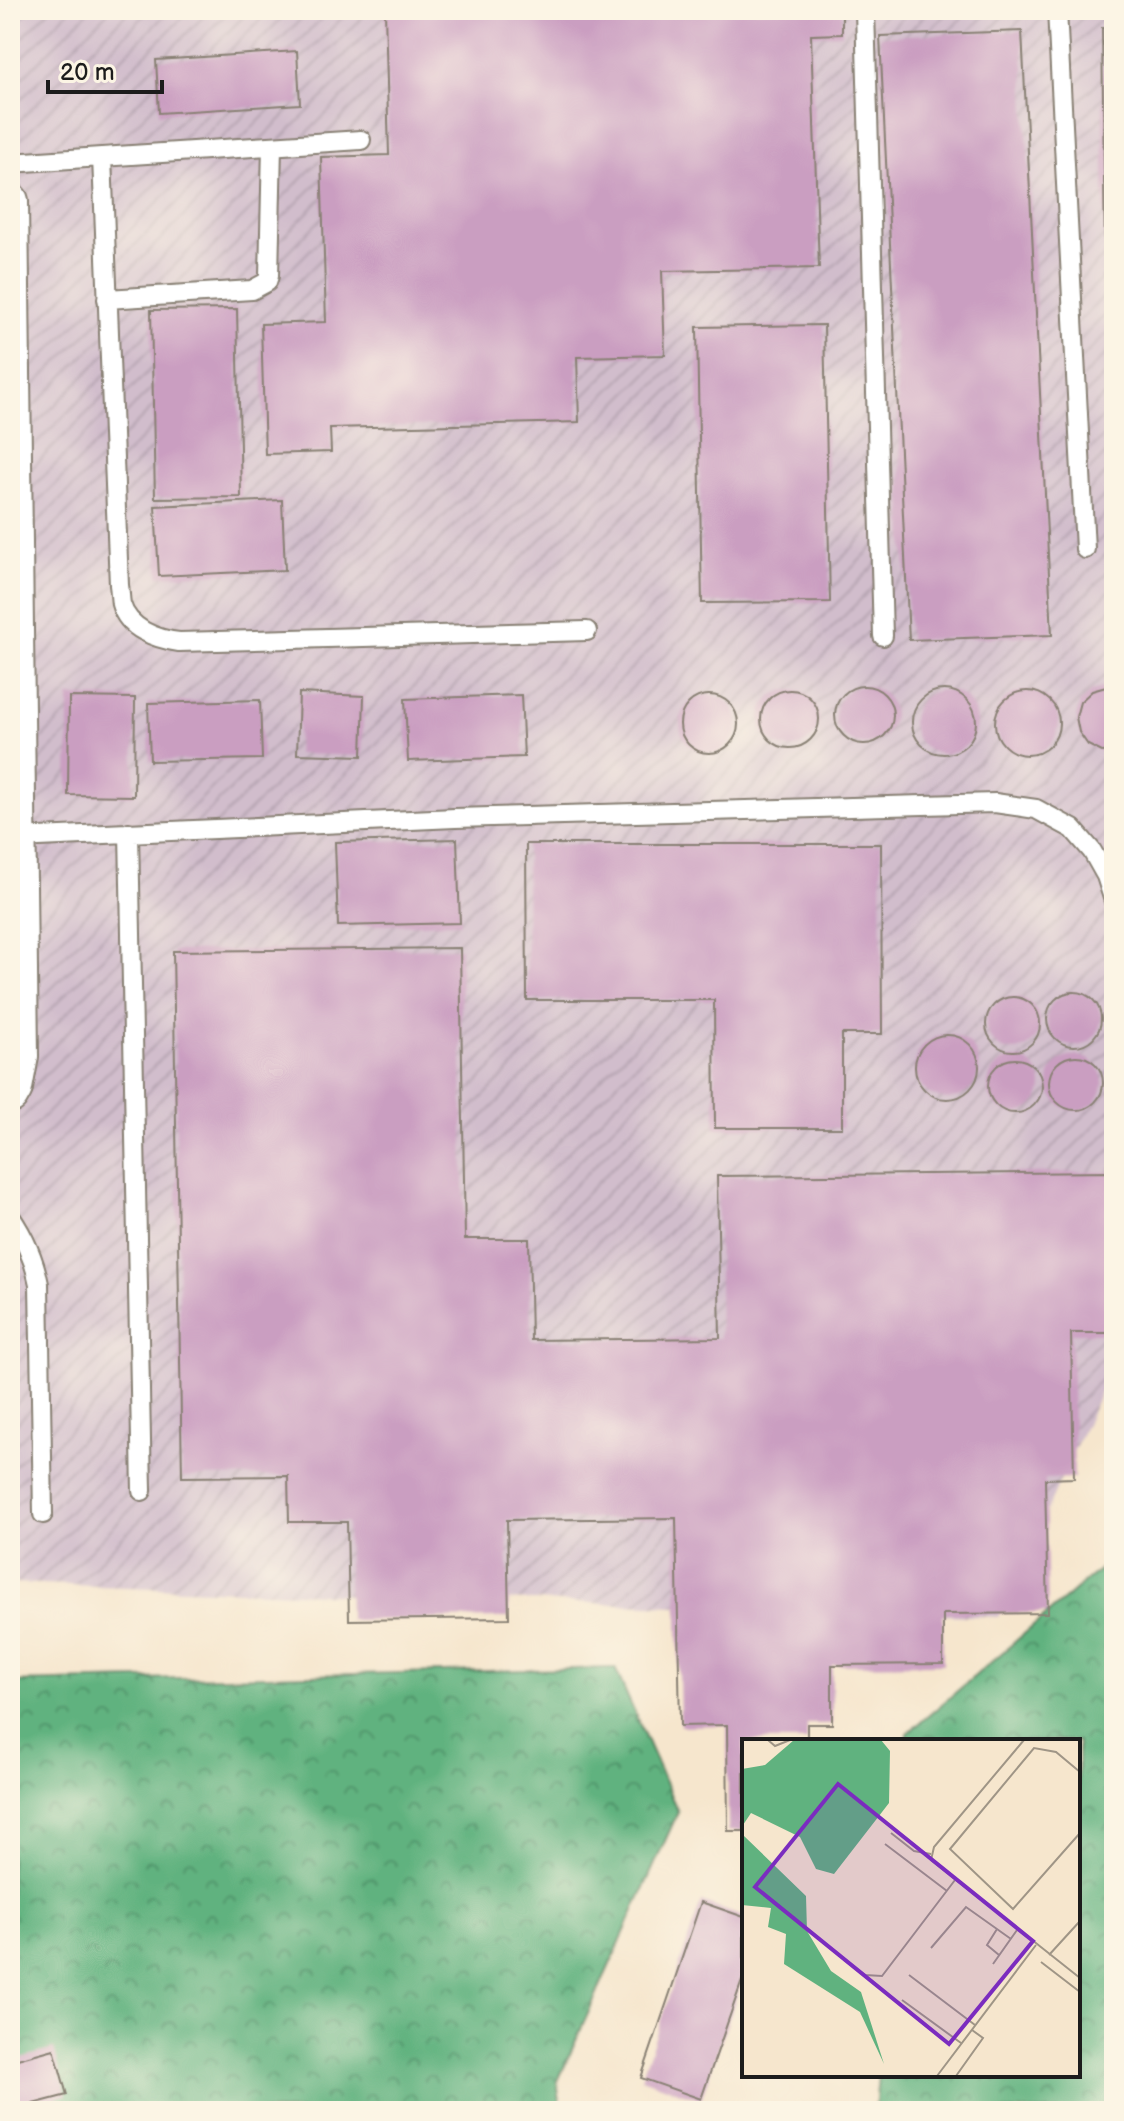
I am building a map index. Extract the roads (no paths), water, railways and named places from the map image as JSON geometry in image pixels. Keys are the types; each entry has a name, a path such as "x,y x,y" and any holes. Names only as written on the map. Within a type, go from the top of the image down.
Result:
{"street":[{"path":"10,201 20,1056 10,1095"}],"lane":[{"path":"865,10 883,636"},
{"path":"1057,10 1085,549"},
{"path":"10,163 361,140"},
{"path":"107,299 252,290 267,282 272,146"},
{"path":"102,157 119,585 122,606 131,622 162,639 179,642 587,631"},
{"path":"17,838 455,818 995,803 1036,809 1073,829 1092,851 1106,876 1114,901"},
{"path":"129,832 142,1491"},
{"path":"10,1216 24,1237 35,1263 39,1284 43,1514"}]}
